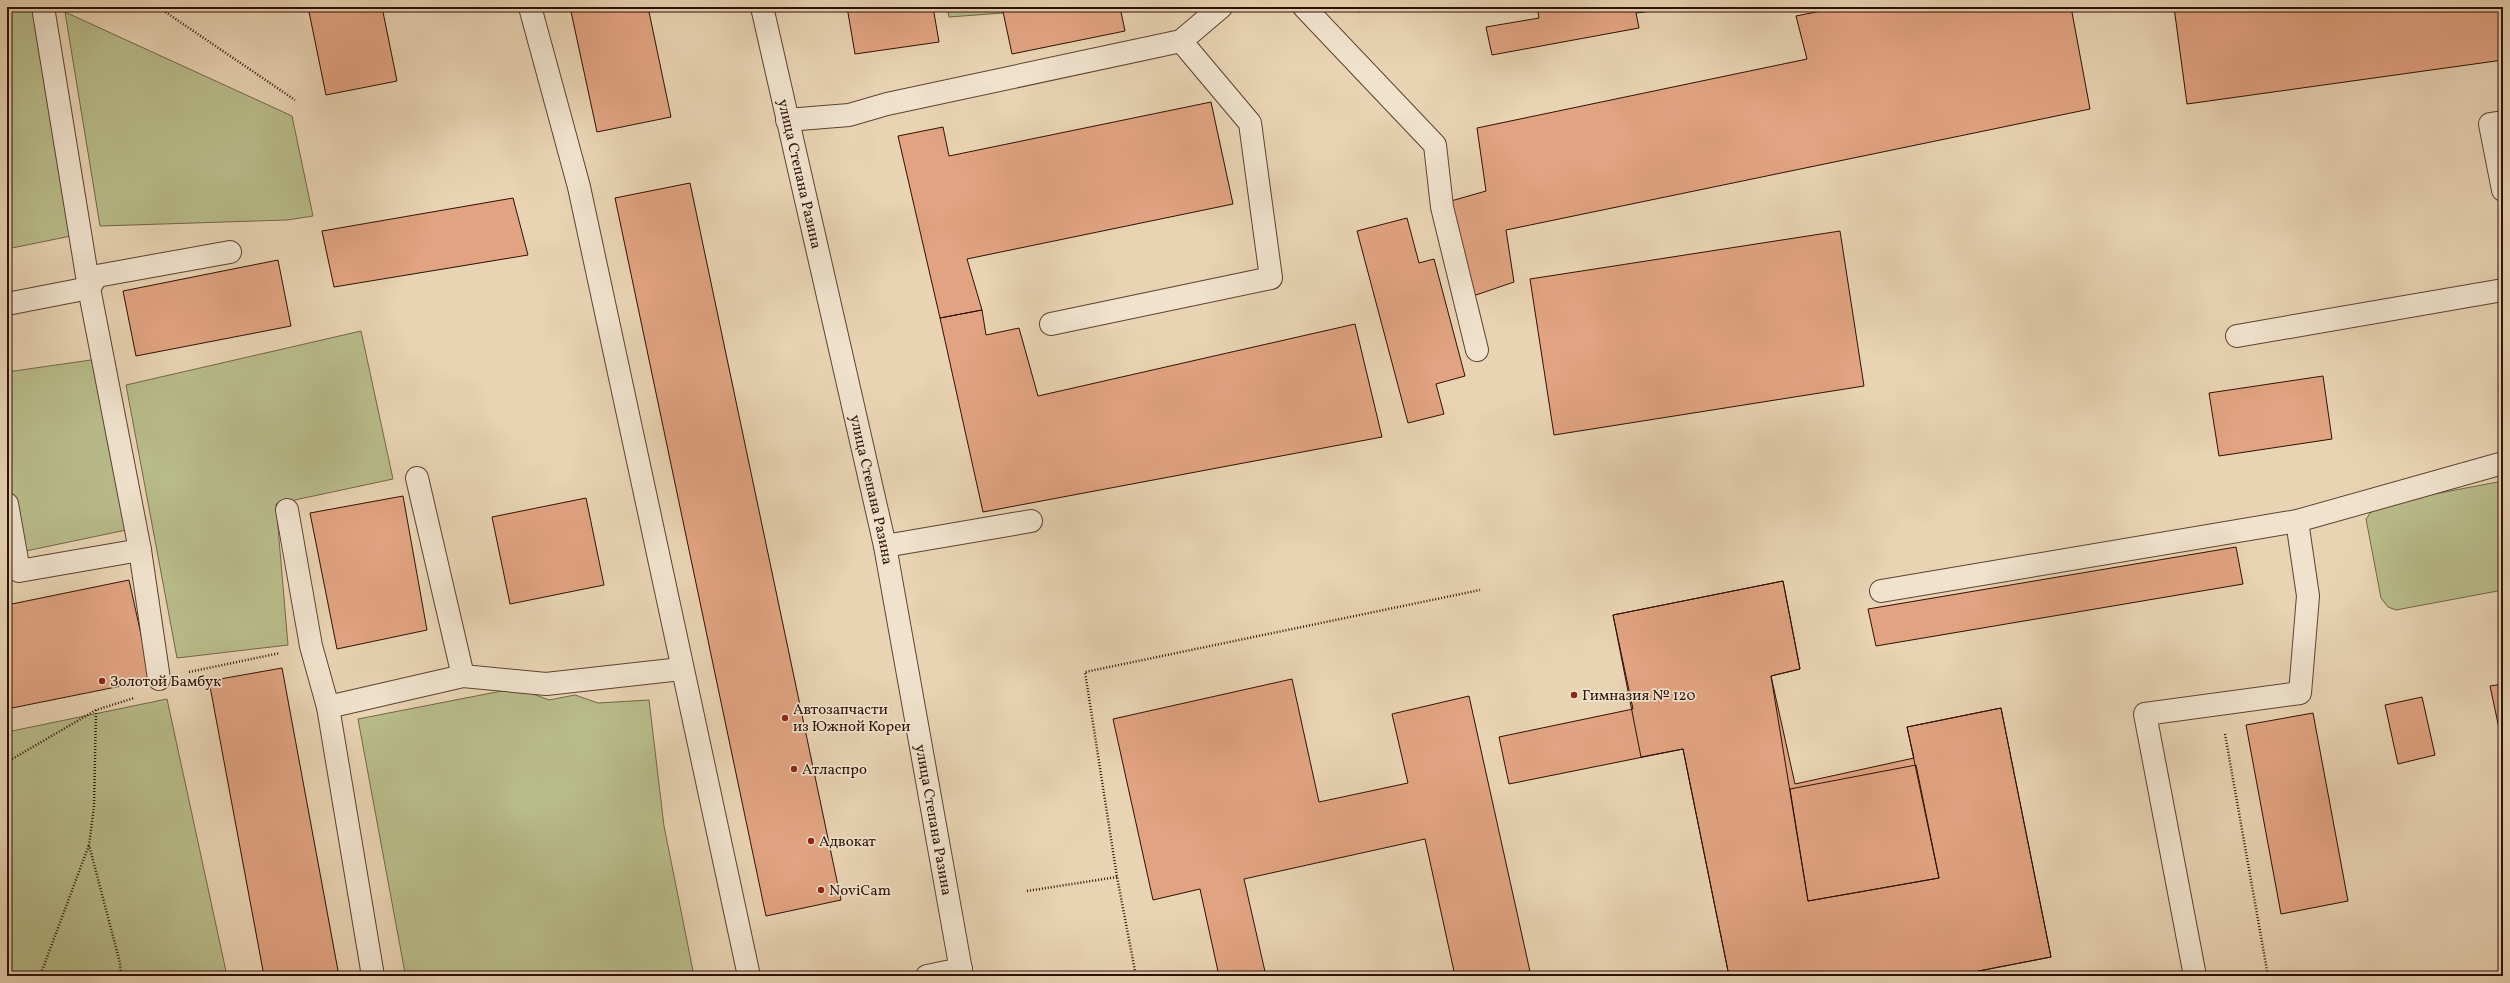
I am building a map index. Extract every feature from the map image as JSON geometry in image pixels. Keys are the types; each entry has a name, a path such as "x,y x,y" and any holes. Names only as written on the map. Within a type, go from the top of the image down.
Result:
{"street":[{"path":"43,7 89,288 140,550 160,679"},
{"path":"530,7 579,187 681,669 749,976"},
{"name":"улица Степана Разина","path":"762,7 885,546 962,973"},
{"path":"787,120 849,115 887,104 1180,41 1221,7"},
{"path":"1304,7 1435,145 1442,207 1477,350"},
{"path":"1051,324 1271,278 1250,123 1180,41"},
{"path":"2503,122 2490,124 2503,190"},
{"path":"7,304 89,288 97,276 230,252"},
{"path":"2237,336 2503,290"},
{"path":"1881,591 2297,521 2503,463"},
{"path":"417,478 463,676"},
{"path":"7,504 19,570 140,550"},
{"path":"287,510 311,646 328,707 373,976"},
{"path":"885,546 1031,521"},
{"path":"2196,976 2145,714 2300,693 2308,596 2297,521"},
{"path":"328,707 463,676 546,684 681,669"},
{"path":"927,976 962,973"}],"path":[{"path":"158,7 295,100"},
{"path":"1136,976 1117,877 1085,672 1480,590"},
{"path":"7,762 96,710 149,693 160,679 311,646"},
{"path":"2219,704 2268,976"},
{"path":"40,976 89,845 94,807 96,710"},
{"path":"89,845 120,963 121,976"},
{"path":"1027,891 1117,877"}],"green space":[{"path":"7,7 39,7 76,235 7,249"},
{"path":"947,7 1002,7 1003,13 949,17"},
{"path":"65,12 292,116 313,216 287,220 100,226"},
{"path":"361,331 393,479 276,504 288,645 177,658 126,385"},
{"path":"98,359 131,529 21,552 7,485 7,372"},
{"path":"2503,481 2503,590 2396,610 2388,607 2381,598 2366,519 2376,505"},
{"path":"517,688 549,700 575,695 598,703 649,700 664,826 694,976 403,976 405,973 358,719"},
{"path":"167,699 227,976 7,976 7,732"}],"building":[{"path":"308,7 382,7 397,81 326,95"},
{"path":"570,7 648,7 671,117 597,132"},
{"path":"847,7 933,7 939,42 855,54"},
{"path":"1002,7 1120,7 1125,31 1012,54"},
{"path":"1357,7 1381,7 1358,12"},
{"path":"1537,7 1650,7 1651,11 1636,13 1639,28 1492,55 1486,27 1539,18"},
{"path":"1841,7 2071,7 2090,109 1506,230 1514,282 1473,296 1451,201 1486,191 1477,128 1807,59 1796,16"},
{"path":"2174,7 2503,7 2503,60 2187,104"},
{"path":"1211,102 1233,204 967,259 982,310 940,318 898,136 943,127 949,156"},
{"path":"690,183 841,900 766,916 615,198"},
{"path":"513,198 528,255 334,287 322,231"},
{"path":"1407,218 1419,263 1434,259 1465,376 1436,384 1444,414 1408,423 1357,231"},
{"path":"1840,231 1864,386 1554,435 1530,279"},
{"path":"278,260 291,326 136,356 123,291"},
{"path":"982,310 986,335 1019,328 1038,396 1355,324 1382,437 983,512 940,318"},
{"path":"2323,376 2332,439 2219,456 2209,393"},
{"path":"403,496 427,630 337,649 310,513"},
{"path":"586,498 604,585 510,604 492,517"},
{"path":"2236,547 2243,584 1876,646 1868,609"},
{"path":"129,580 151,680 7,709 7,605"},
{"path":"1783,581 1800,669 1771,676 1795,784 1914,758 1907,727 2001,708 2051,957 1953,976 1729,976 1683,749 1509,784 1499,737 1633,709 1613,615"},
{"path":"1783,581 1800,669 1771,676 1808,901 1939,878 1907,727 2001,708 2051,957 1953,976 1729,976 1683,749 1641,757 1613,615"},
{"path":"282,668 339,976 264,976 209,681"},
{"path":"1292,679 1319,802 1408,783 1392,714 1469,696 1531,976 1455,976 1425,839 1244,879 1266,976 1219,976 1200,889 1153,900 1113,719"},
{"path":"2503,684 2503,747 2490,686"},
{"path":"2422,697 2435,755 2398,764 2385,705"},
{"path":"2313,713 2348,901 2281,914 2246,725"},
{"path":"1916,765 1939,878 1808,901 1790,789"}],"place":[{"name":"Золотой Бамбук","path":"102,681"},
{"name":"Гимназия № 120","path":"1574,695"},
{"name":"Автозапчасти из Южной Кореи","path":"785,718"},
{"name":"Атласпро","path":"794,769"},
{"name":"Адвокат","path":"811,841"},
{"name":"NoviСam","path":"821,890"}]}
